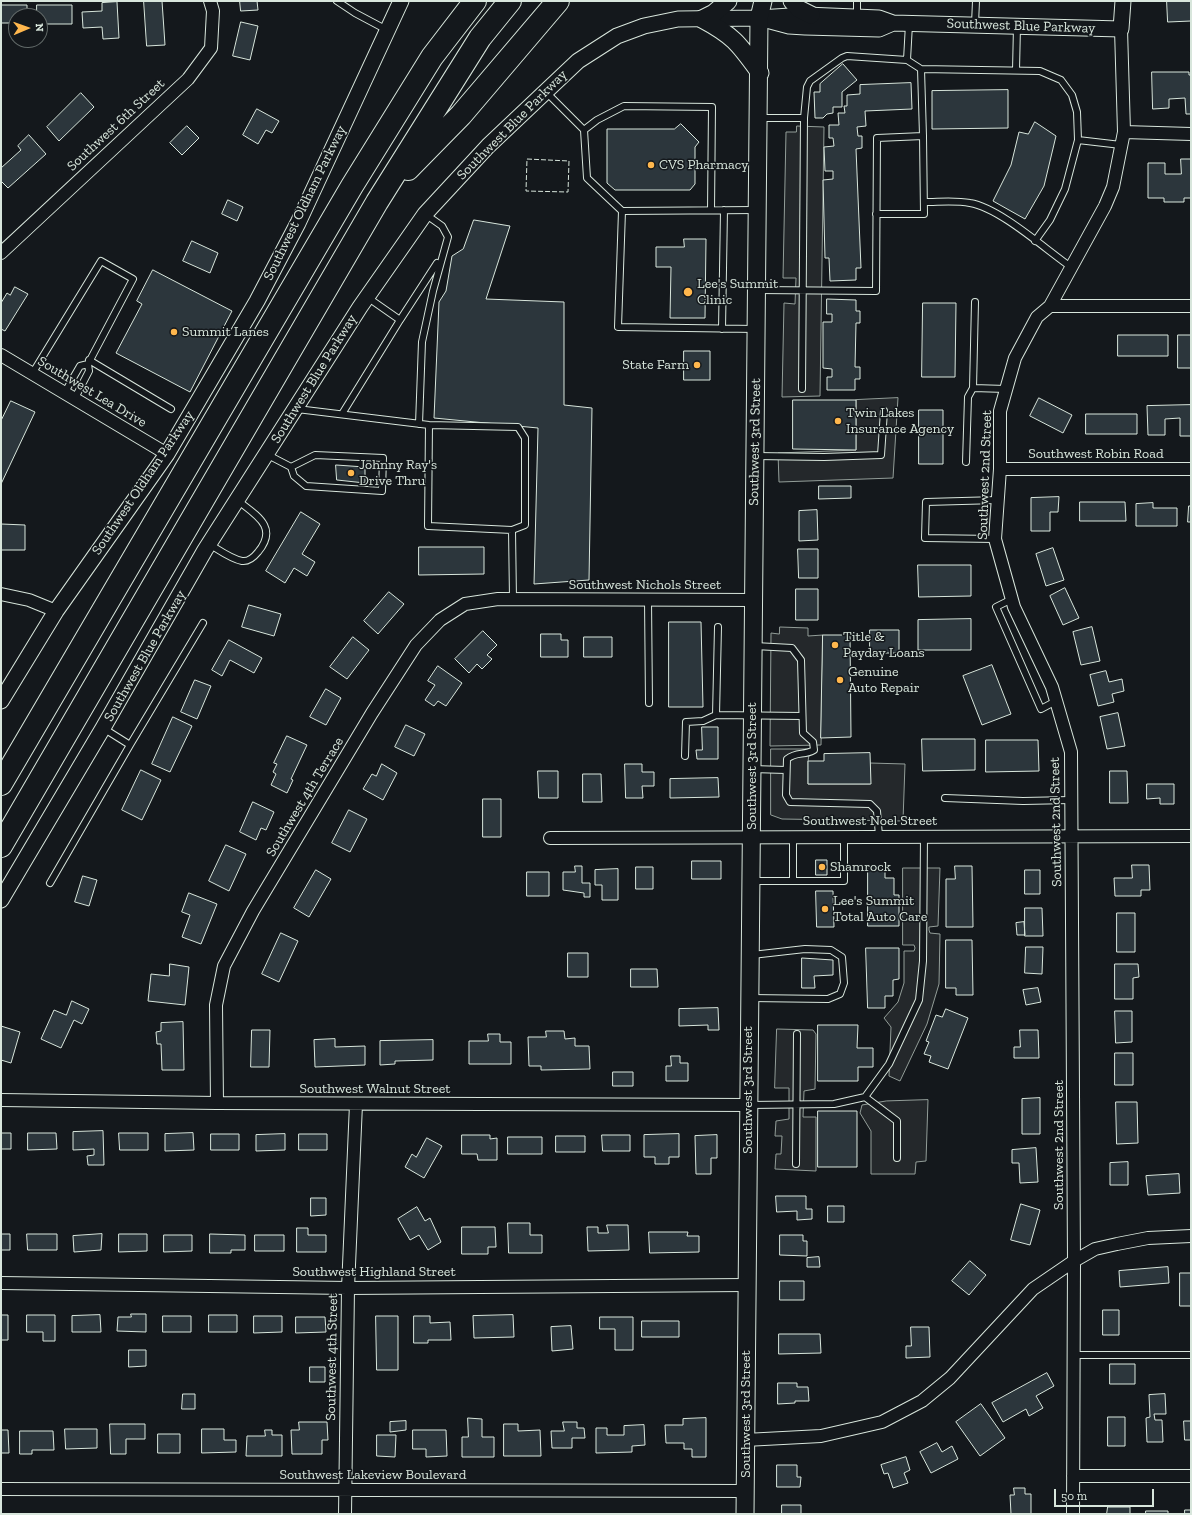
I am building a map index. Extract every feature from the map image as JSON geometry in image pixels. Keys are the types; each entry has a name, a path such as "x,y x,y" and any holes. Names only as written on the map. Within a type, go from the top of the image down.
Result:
{"highway":[{"path":"432,57 457,1"},
{"path":"1,784 352,186 432,57 474,1"},
{"path":"1,846 377,202 480,38 510,1"},
{"path":"377,202 461,115 558,1"}],"main road":[{"path":"702,19 714,13 728,1"},
{"name":"Southwest 3rd Street","path":"751,1 759,18"},
{"name":"Southwest 3rd Street","path":"745,1514 746,1285 752,836 752,646 760,73 759,18 763,1"},
{"path":"792,1 799,9 811,15"},
{"path":"702,19 725,31 740,44 760,73"}],"street":[{"name":"Southwest 6th Street","path":"1,253 188,79 211,48 213,11 210,1"},
{"name":"Southwest Oldham Parkway","path":"1,701 56,611 167,454 277,265 401,1"},
{"path":"1121,29 1123,1"},
{"name":"Southwest Blue Parkway","path":"1,900 103,728 209,544 367,297 426,214 488,146 578,61 617,36 644,26 678,19 759,18 811,15 880,18 893,23"},
{"name":"Southwest Blue Parkway","path":"759,18 789,26 805,27 879,28 893,23 909,22 1121,29"},
{"name":"Southwest 2nd Street","path":"1073,1514 1074,1261 1071,752 1052,687 1012,599 995,539 1000,469 1000,411 1015,358 1038,317 1050,306 1105,206 1113,187 1124,132 1121,29"},
{"path":"1124,132 1191,134"},
{"path":"1050,306 1191,306"},
{"name":"Southwest Lea Drive","path":"1,355 167,454"},
{"name":"Southwest Robin Road","path":"1000,469 1191,469"},
{"path":"1,594 29,600 56,611"},
{"name":"Southwest 4th Terrace","path":"217,1103 216,1005 224,966 253,911 372,713 416,645 440,620 465,604 498,599 537,600"},
{"name":"Southwest Nichols Street","path":"537,600 753,600"},
{"name":"Southwest Noel Street","path":"550,838 752,836 1191,836"},
{"name":"Southwest Walnut Street","path":"1,1100 356,1104 748,1105"},
{"name":"Southwest 4th Street","path":"345,1514 348,1288 356,1104"},
{"path":"746,1440 821,1436 882,1422 922,1401 950,1378 1033,1289 1056,1275 1074,1261 1095,1249 1117,1244 1148,1238 1191,1236"},
{"name":"Southwest Highland Street","path":"1,1283 348,1288 746,1285"},
{"path":"1073,1476 1191,1476"},
{"name":"Southwest Lakeview Boulevard","path":"1,1489 745,1491"}],"lane":[{"path":"337,1 355,14 387,30"},
{"path":"857,16 858,1"},
{"path":"976,1 976,24"},
{"path":"907,60 909,22"},
{"path":"1016,70 1017,26"},
{"path":"802,389 804,290 804,118 807,87 810,81 842,58 847,56 907,60 921,69 1040,71 1061,80 1072,95 1078,112 1078,140 1065,189 1050,220 1035,241"},
{"path":"876,214 924,214 921,69"},
{"path":"545,91 584,130 587,178 622,211 758,210"},
{"path":"584,130 596,120 624,106 712,107 711,210"},
{"path":"759,118 804,118"},
{"path":"757,290 876,291 877,138 923,136"},
{"path":"1078,140 1121,145"},
{"path":"924,202 970,203 989,209 1012,223 1071,267"},
{"path":"722,329 724,210"},
{"path":"622,211 618,327 756,329"},
{"path":"419,424 422,342 433,291 448,237 442,226 426,214"},
{"path":"342,414 400,320 435,268 448,237"},
{"path":"32,374 101,260 134,279 88,362 80,366 70,395"},
{"path":"367,297 400,320"},
{"path":"966,462 968,397 973,388 975,302"},
{"path":"70,395 89,371 88,362"},
{"path":"88,362 171,409"},
{"path":"973,388 1006,389"},
{"path":"295,409 429,425 518,427 525,438 525,525 512,530 428,526 429,425"},
{"path":"754,456 824,457 881,454 884,411"},
{"path":"266,454 291,467 294,476 306,486 382,491 383,458 315,455 291,467"},
{"path":"209,544 236,559 246,561 252,558 265,542 267,536 264,524 237,500"},
{"path":"995,539 925,538 926,502 998,500"},
{"path":"512,530 513,599"},
{"path":"1012,599 996,607 1041,709 1056,701"},
{"path":"648,600 649,703"},
{"path":"50,883 203,623"},
{"path":"716,715 718,627"},
{"path":"752,646 792,648 801,660 803,733 813,742 814,750 808,754 793,754 786,759 786,796 790,802 870,804 877,811 879,836"},
{"path":"685,756 686,722 703,721 716,715 752,714 802,716"},
{"path":"103,728 130,745"},
{"path":"752,769 786,770"},
{"path":"945,798 1022,801 1071,800"},
{"path":"793,836 793,881"},
{"path":"751,881 844,881 844,836"},
{"path":"748,1105 834,1104 865,1097 889,1064 919,1000 923,961 924,836"},
{"path":"749,998 828,999 840,994 844,983 842,957 831,950 805,950 750,955"},
{"path":"796,1164 798,1034"},
{"path":"865,1097 897,1121 897,1158"},
{"path":"1074,1356 1191,1355"}],"shaded area":[{"path":"797,126 824,127 820,396 782,397 784,303 795,304 796,278 783,278 786,132 796,132"},
{"path":"898,398 893,478 779,482 778,453 856,450 856,400"},
{"path":"780,627 808,628 808,636 823,635 821,745 770,746 771,633 779,634"},
{"path":"771,749 810,749 808,761 808,784 870,784 870,763 905,764 903,821 782,819 771,815"},
{"path":"903,868 940,868 938,926 929,927 929,930 930,933 940,934 939,984 927,1024 900,1081 889,1076 891,1027 884,1018 898,1002 904,983 904,951 914,951 915,948 914,945 903,945"},
{"path":"777,1029 813,1030 816,1034 815,1089 804,1091 803,1117 816,1117 816,1171 775,1169 776,1154 781,1154 782,1136 775,1136 776,1121 789,1119 789,1088 775,1088"},
{"path":"928,1100 926,1161 916,1162 915,1174 871,1174 871,1131 860,1113 862,1105 886,1101"}],"building":[{"path":"144,1 162,1 165,45 147,46"},
{"path":"240,1 257,1 258,10 241,11"},
{"path":"1167,1 1191,1 1191,21 1168,22"},
{"path":"117,2 119,38 103,39 102,27 83,28 82,12 102,11 102,3"},
{"path":"1,5 27,5 27,8 8,8 8,23 1,23"},
{"path":"37,5 72,5 72,24 48,24 48,8 37,8"},
{"path":"241,22 258,26 250,60 233,56"},
{"path":"843,64 857,80 842,92 842,107 833,107 833,113 827,114 823,118 815,118 814,92 820,92 820,84"},
{"path":"1152,72 1189,72 1189,75 1191,75 1191,114 1186,114 1185,98 1169,99 1169,108 1153,109"},
{"path":"911,83 912,109 865,111 866,126 857,127 858,136 862,136 862,148 856,149 861,268 856,268 856,280 830,281 829,258 825,258 823,180 833,179 833,171 825,171 824,147 834,146 833,138 829,138 829,125 839,125 838,113 845,113 844,106 847,106 847,95 860,94 860,85"},
{"path":"1008,90 1008,128 932,129 932,91"},
{"path":"81,93 94,107 59,141 47,127"},
{"path":"257,109 279,121 272,133 266,130 258,144 243,135"},
{"path":"1035,122 1056,136 1044,186 1025,219 993,201 1011,165 1019,132 1028,134"},
{"name":"CVS Pharmacy","path":"681,124 699,142 695,147 695,184 690,190 615,190 607,183 607,129 674,129"},
{"path":"187,126 199,138 182,155 170,143"},
{"path":"29,135 46,154 8,188 1,181 1,168 21,150 18,146"},
{"path":"1181,159 1191,159 1191,198 1184,198 1184,202 1164,202 1164,198 1148,198 1148,163 1165,163 1165,174 1181,174"},
{"path":"228,200 243,207 237,221 222,214"},
{"path":"474,220 510,226 486,299 564,302 564,405 592,408 589,580 534,584 538,428 434,418 439,302 446,291 452,256 463,249"},
{"name":"Lee's Summit Clinic","path":"684,239 706,239 705,318 670,318 671,267 656,267 656,247 684,247"},
{"path":"192,241 218,253 210,273 183,261"},
{"name":"Summit Lanes","path":"153,270 232,311 190,392 116,353 142,304 137,301"},
{"path":"15,287 28,294 5,331 1,329 1,303 7,293 10,295"},
{"path":"827,299 856,300 856,311 860,311 860,323 856,323 855,367 860,367 860,379 855,379 855,390 827,390 827,377 832,377 832,369 823,368 823,322 832,322 832,314 827,314"},
{"path":"923,303 956,303 955,377 922,377"},
{"path":"1118,335 1168,335 1168,356 1118,356"},
{"path":"1178,335 1191,335 1191,368 1178,368"},
{"name":"State Farm","path":"684,351 710,351 710,380 684,380"},
{"path":"1039,398 1072,415 1063,433 1030,416"},
{"path":"793,400 856,400 856,450 793,449"},
{"path":"11,401 35,412 1,484 1,421"},
{"path":"1191,405 1191,436 1180,436 1180,418 1165,419 1165,435 1148,435 1147,406"},
{"path":"919,410 943,410 943,464 919,464"},
{"path":"1086,414 1137,414 1137,434 1086,434"},
{"name":"Johnny Ray's Drive Thru","path":"336,465 365,467 365,483 337,480"},
{"path":"819,486 851,486 851,498 819,499"},
{"path":"1059,497 1058,512 1050,512 1050,531 1031,531 1031,498"},
{"path":"1080,502 1125,502 1126,521 1080,521"},
{"path":"1153,503 1153,508 1177,508 1177,526 1136,526 1136,504"},
{"path":"1189,506 1191,506 1191,522 1188,522"},
{"path":"817,510 818,540 799,541 799,511"},
{"path":"301,512 320,524 302,554 315,562 307,576 294,568 285,583 266,571"},
{"path":"1,524 25,525 25,550 1,550"},
{"path":"419,547 484,547 484,574 419,575"},
{"path":"1053,548 1064,580 1046,586 1036,554"},
{"path":"798,549 818,549 818,578 799,578"},
{"path":"918,565 971,565 971,596 919,597"},
{"path":"1065,588 1079,618 1063,625 1050,596"},
{"path":"796,589 818,589 818,620 796,620"},
{"path":"389,592 404,604 378,634 364,621"},
{"path":"249,605 281,614 274,636 242,627"},
{"path":"971,619 971,650 918,650 918,620"},
{"path":"669,622 701,622 703,707 669,707"},
{"path":"1092,627 1100,661 1081,665 1073,632"},
{"path":"870,630 899,630 899,653 870,653"},
{"path":"483,631 497,645 487,655 492,659 482,669 477,664 469,673 455,659"},
{"path":"541,634 561,634 561,640 568,640 568,657 541,657"},
{"path":"823,635 850,635 851,737 821,738"},
{"path":"353,637 369,650 347,679 330,667"},
{"path":"584,637 612,637 612,657 584,657"},
{"path":"229,640 262,658 254,673 230,660 222,676 212,670"},
{"path":"992,665 1011,714 982,725 963,676"},
{"path":"438,666 462,683 446,706 438,701 434,706 425,700 435,685 428,681"},
{"path":"1106,671 1109,682 1122,679 1124,691 1112,694 1114,702 1098,706 1090,675"},
{"path":"195,680 211,686 197,719 181,712"},
{"path":"326,689 341,698 326,725 310,717"},
{"path":"1118,713 1125,746 1107,749 1100,717"},
{"path":"173,717 192,726 170,772 152,764"},
{"path":"406,725 425,734 414,756 395,747"},
{"path":"702,727 718,727 718,759 697,759 696,750 702,750"},
{"path":"287,736 307,745 291,779 293,780 287,793 271,785 276,774 273,772 277,764 274,763"},
{"path":"922,739 975,739 975,770 923,771"},
{"path":"986,740 1038,740 1039,771 986,772"},
{"path":"870,753 871,784 808,784 808,761 824,761 824,754"},
{"path":"382,764 397,773 383,800 363,789 372,774 376,776"},
{"path":"625,764 642,764 642,772 654,772 654,786 642,786 643,798 626,798"},
{"path":"141,770 161,780 142,820 122,810"},
{"path":"538,771 558,771 558,798 539,798"},
{"path":"1110,771 1127,771 1128,803 1110,803"},
{"path":"583,774 601,774 602,802 583,802"},
{"path":"718,778 719,797 670,798 670,779"},
{"path":"1147,784 1174,784 1174,804 1160,804 1160,798 1147,799"},
{"path":"483,799 501,799 501,837 483,837"},
{"path":"253,802 274,812 266,830 261,828 256,840 240,832"},
{"path":"349,810 367,819 350,852 332,843"},
{"path":"226,845 246,854 229,891 209,881"},
{"name":"Shamrock","path":"816,860 827,860 827,875 816,875"},
{"path":"692,861 721,861 721,879 692,879"},
{"path":"1132,865 1149,865 1150,890 1141,890 1141,896 1115,896 1114,878 1132,878"},
{"path":"575,866 582,866 582,883 590,883 590,897 584,897 584,893 563,890 563,872 575,872"},
{"path":"868,866 885,866 885,878 894,878 894,895 899,895 899,926 868,926"},
{"path":"955,866 972,866 973,927 946,927 946,879 955,879"},
{"path":"636,867 653,867 653,889 636,889"},
{"path":"618,869 618,900 602,900 602,885 595,885 595,870"},
{"path":"316,870 331,879 309,917 294,908"},
{"path":"1025,870 1040,870 1040,894 1025,894"},
{"path":"527,872 549,872 549,896 527,896"},
{"path":"83,876 97,880 89,906 75,902"},
{"name":"Lee's Summit Total Auto Care","path":"816,891 833,891 834,927 817,927"},
{"path":"189,893 217,904 201,944 182,937 190,915 182,912"},
{"path":"1025,908 1042,908 1043,936 1025,936"},
{"path":"1117,913 1135,913 1135,952 1117,952"},
{"path":"1024,922 1025,935 1017,935 1016,923"},
{"path":"281,933 298,941 279,982 262,974"},
{"path":"946,940 972,940 973,995 956,995 956,988 946,988"},
{"path":"1026,947 1043,947 1042,974 1025,973"},
{"path":"866,948 899,948 899,979 893,980 893,996 885,996 885,1008 868,1008"},
{"path":"568,953 588,953 588,977 568,977"},
{"path":"802,958 833,960 833,975 814,976 815,988 802,988"},
{"path":"170,964 189,967 185,1005 148,1001 151,974 169,976"},
{"path":"1115,964 1138,964 1139,977 1133,978 1133,999 1115,999"},
{"path":"631,969 657,969 658,987 631,987"},
{"path":"1038,988 1041,1002 1026,1005 1023,990"},
{"path":"72,1001 89,1009 82,1024 74,1020 61,1048 41,1039 54,1010 66,1015"},
{"path":"718,1008 719,1030 708,1030 708,1025 679,1026 679,1009"},
{"path":"946,1009 968,1018 948,1069 929,1062 931,1056 924,1054 929,1042 926,1041 936,1015 942,1017"},
{"path":"1115,1011 1132,1011 1132,1042 1116,1043"},
{"path":"183,1022 184,1070 162,1070 161,1044 157,1044 156,1032 161,1031 161,1023"},
{"path":"818,1025 858,1025 857,1048 873,1048 873,1067 858,1067 858,1081 818,1081"},
{"path":"1,1026 20,1032 11,1063 1,1060"},
{"path":"252,1030 270,1030 269,1067 251,1067"},
{"path":"1020,1030 1038,1030 1039,1058 1014,1058 1014,1047 1020,1047"},
{"path":"546,1031 564,1031 565,1039 575,1038 575,1046 589,1046 590,1069 541,1070 541,1066 529,1066 528,1037 546,1037"},
{"path":"488,1034 500,1034 500,1042 511,1042 511,1064 469,1064 469,1041 488,1041"},
{"path":"335,1039 335,1047 365,1046 365,1065 315,1067 314,1040"},
{"path":"433,1040 433,1060 395,1061 395,1064 380,1065 380,1041"},
{"path":"1115,1053 1133,1053 1133,1085 1115,1085"},
{"path":"671,1056 680,1056 680,1063 688,1063 688,1081 666,1081 666,1066 671,1066"},
{"path":"613,1072 633,1072 633,1086 613,1086"},
{"path":"1040,1098 1040,1134 1022,1134 1022,1099"},
{"path":"1116,1102 1137,1102 1138,1143 1117,1144"},
{"path":"818,1111 857,1111 857,1167 818,1167"},
{"path":"103,1131 104,1165 88,1165 87,1156 94,1155 94,1149 73,1150 73,1132"},
{"path":"1,1133 11,1133 11,1149 1,1149"},
{"path":"28,1133 56,1133 57,1149 28,1150"},
{"path":"119,1133 148,1133 148,1150 120,1150"},
{"path":"193,1133 194,1150 165,1151 165,1134"},
{"path":"211,1134 239,1134 239,1150 211,1150"},
{"path":"285,1134 285,1150 256,1151 256,1135"},
{"path":"299,1134 327,1134 327,1150 299,1150"},
{"path":"679,1134 679,1157 669,1157 669,1164 655,1164 655,1157 644,1157 644,1135"},
{"path":"462,1135 490,1135 490,1139 497,1138 497,1160 478,1160 477,1154 462,1154"},
{"path":"602,1135 630,1135 630,1151 603,1151"},
{"path":"717,1135 717,1158 711,1158 711,1174 696,1174 695,1136"},
{"path":"556,1136 585,1136 585,1152 556,1152"},
{"path":"508,1137 542,1137 542,1154 508,1154"},
{"path":"427,1138 442,1146 424,1178 405,1167 412,1154 416,1157"},
{"path":"1036,1148 1038,1182 1020,1183 1019,1163 1012,1163 1012,1150"},
{"path":"1128,1162 1128,1185 1110,1185 1110,1163"},
{"path":"1179,1174 1180,1193 1148,1195 1146,1176"},
{"path":"776,1196 806,1196 806,1209 812,1209 812,1219 797,1220 797,1211 777,1212"},
{"path":"311,1198 326,1198 326,1215 311,1216"},
{"path":"1021,1204 1040,1210 1030,1245 1011,1240"},
{"path":"828,1206 844,1206 844,1222 828,1222"},
{"path":"417,1207 425,1221 430,1218 441,1242 428,1250 419,1235 410,1240 398,1219"},
{"path":"508,1223 530,1223 530,1235 542,1235 542,1253 509,1253"},
{"path":"607,1225 628,1225 629,1250 588,1251 587,1227 598,1227 598,1233 608,1233"},
{"path":"462,1227 495,1227 496,1247 488,1247 488,1254 462,1254"},
{"path":"297,1228 308,1228 308,1235 326,1235 326,1252 297,1252"},
{"path":"649,1232 688,1232 687,1236 699,1236 699,1252 650,1253"},
{"path":"1,1234 10,1234 10,1250 1,1250"},
{"path":"27,1234 57,1234 57,1250 28,1250"},
{"path":"102,1234 101,1250 74,1252 73,1236"},
{"path":"119,1234 147,1234 147,1251 119,1252"},
{"path":"210,1234 245,1235 245,1250 231,1250 231,1253 210,1253"},
{"path":"164,1235 192,1235 192,1251 164,1252"},
{"path":"255,1235 284,1235 284,1251 255,1251"},
{"path":"780,1235 803,1235 803,1241 807,1241 807,1256 780,1255"},
{"path":"819,1257 820,1267 807,1267 807,1258"},
{"path":"970,1261 986,1275 969,1295 952,1281"},
{"path":"1168,1267 1169,1283 1120,1287 1119,1271"},
{"path":"1180,1273 1191,1273 1191,1306 1180,1306"},
{"path":"780,1281 804,1281 804,1300 780,1300"},
{"path":"1103,1310 1119,1310 1119,1335 1103,1335"},
{"path":"131,1314 146,1314 146,1332 117,1331 118,1317 131,1317"},
{"path":"1,1315 8,1315 8,1340 1,1340"},
{"path":"27,1315 55,1315 55,1341 43,1341 43,1332 27,1332"},
{"path":"100,1315 101,1332 72,1332 72,1316"},
{"path":"209,1315 237,1315 237,1332 209,1332"},
{"path":"513,1315 514,1337 474,1338 473,1316"},
{"path":"163,1316 191,1316 191,1332 163,1332"},
{"path":"254,1316 282,1316 282,1332 254,1333"},
{"path":"376,1316 398,1316 398,1370 377,1370"},
{"path":"414,1316 430,1316 430,1323 450,1322 451,1340 428,1340 428,1343 414,1343"},
{"path":"296,1317 325,1317 326,1332 296,1333"},
{"path":"600,1317 633,1317 633,1350 615,1350 615,1329 600,1329"},
{"path":"642,1321 679,1321 679,1337 642,1337"},
{"path":"571,1326 573,1349 552,1351 551,1327"},
{"path":"911,1327 929,1327 930,1357 906,1358 906,1346 911,1346"},
{"path":"779,1334 820,1334 821,1353 779,1354"},
{"path":"129,1350 146,1350 146,1366 129,1367"},
{"path":"1110,1364 1135,1364 1135,1384 1110,1384"},
{"path":"310,1367 325,1367 325,1382 310,1382"},
{"path":"1047,1373 1054,1386 1036,1396 1043,1408 1029,1416 1026,1409 1003,1422 992,1403"},
{"path":"778,1383 797,1383 797,1387 808,1387 809,1401 795,1401 795,1403 778,1404"},
{"path":"183,1394 195,1394 195,1409 182,1409"},
{"path":"1165,1394 1166,1414 1154,1414 1155,1420 1162,1420 1163,1442 1147,1442 1146,1418 1150,1417 1149,1395"},
{"path":"981,1404 1005,1438 980,1456 956,1422"},
{"path":"1108,1417 1125,1417 1125,1446 1108,1446"},
{"path":"468,1418 482,1419 482,1437 494,1437 494,1457 462,1457 462,1437 468,1437"},
{"path":"706,1418 706,1457 692,1457 692,1449 684,1449 684,1443 666,1443 665,1425 683,1425 683,1419"},
{"path":"406,1421 406,1430 390,1432 390,1422"},
{"path":"1184,1421 1191,1421 1191,1440 1185,1440"},
{"path":"299,1422 327,1422 328,1440 322,1440 322,1454 292,1454 291,1430 299,1430"},
{"path":"563,1422 577,1422 577,1428 584,1428 585,1438 572,1438 572,1448 552,1448 551,1431 564,1431"},
{"path":"110,1424 145,1424 145,1439 126,1439 126,1454 111,1454"},
{"path":"504,1424 518,1424 518,1431 540,1430 541,1456 504,1456"},
{"path":"644,1425 645,1445 632,1446 632,1452 596,1453 596,1428 607,1428 607,1435 624,1435 624,1426"},
{"path":"65,1429 97,1429 97,1448 66,1449"},
{"path":"202,1429 224,1429 224,1440 236,1440 236,1452 202,1453"},
{"path":"1,1430 8,1430 9,1453 1,1453"},
{"path":"265,1430 272,1430 272,1435 282,1435 282,1456 246,1456 247,1436 265,1436"},
{"path":"413,1430 446,1430 447,1456 426,1457 426,1449 413,1449"},
{"path":"20,1431 53,1431 54,1450 32,1450 32,1454 20,1454"},
{"path":"158,1434 180,1434 180,1453 158,1453"},
{"path":"377,1435 396,1435 395,1457 377,1456"},
{"path":"937,1443 942,1452 952,1446 958,1459 931,1473 920,1452"},
{"path":"906,1457 910,1470 904,1473 908,1483 893,1488 888,1473 884,1474 881,1465"},
{"path":"777,1465 797,1465 797,1477 801,1477 800,1487 777,1487"},
{"path":"1014,1488 1025,1488 1025,1494 1031,1494 1031,1514 1011,1514 1010,1495 1014,1495"},
{"path":"782,1505 801,1505 801,1514 782,1514"},
{"path":"1108,1507 1130,1507 1130,1514 1107,1514"},
{"path":"1185,1510 1191,1510 1191,1514 1185,1514"},
{"path":"1146,1511 1168,1511 1168,1514 1146,1514"}],"fence":[{"path":"527,159 569,161 568,192 526,191 527,159"}],"place":[{"name":"CVS Pharmacy","path":"651,165"},
{"name":"Lee's Summit Clinic","path":"688,292"},
{"name":"Summit Lanes","path":"174,332"},
{"name":"State Farm","path":"697,365"},
{"name":"Twin Lakes Insurance Agency","path":"838,421"},
{"name":"Johnny Ray's Drive Thru","path":"351,473"},
{"name":"Title & Payday Loans","path":"835,645"},
{"name":"Genuine Auto Repair","path":"840,680"},
{"name":"Shamrock","path":"822,867"},
{"name":"Lee's Summit Total Auto Care","path":"825,909"}]}
